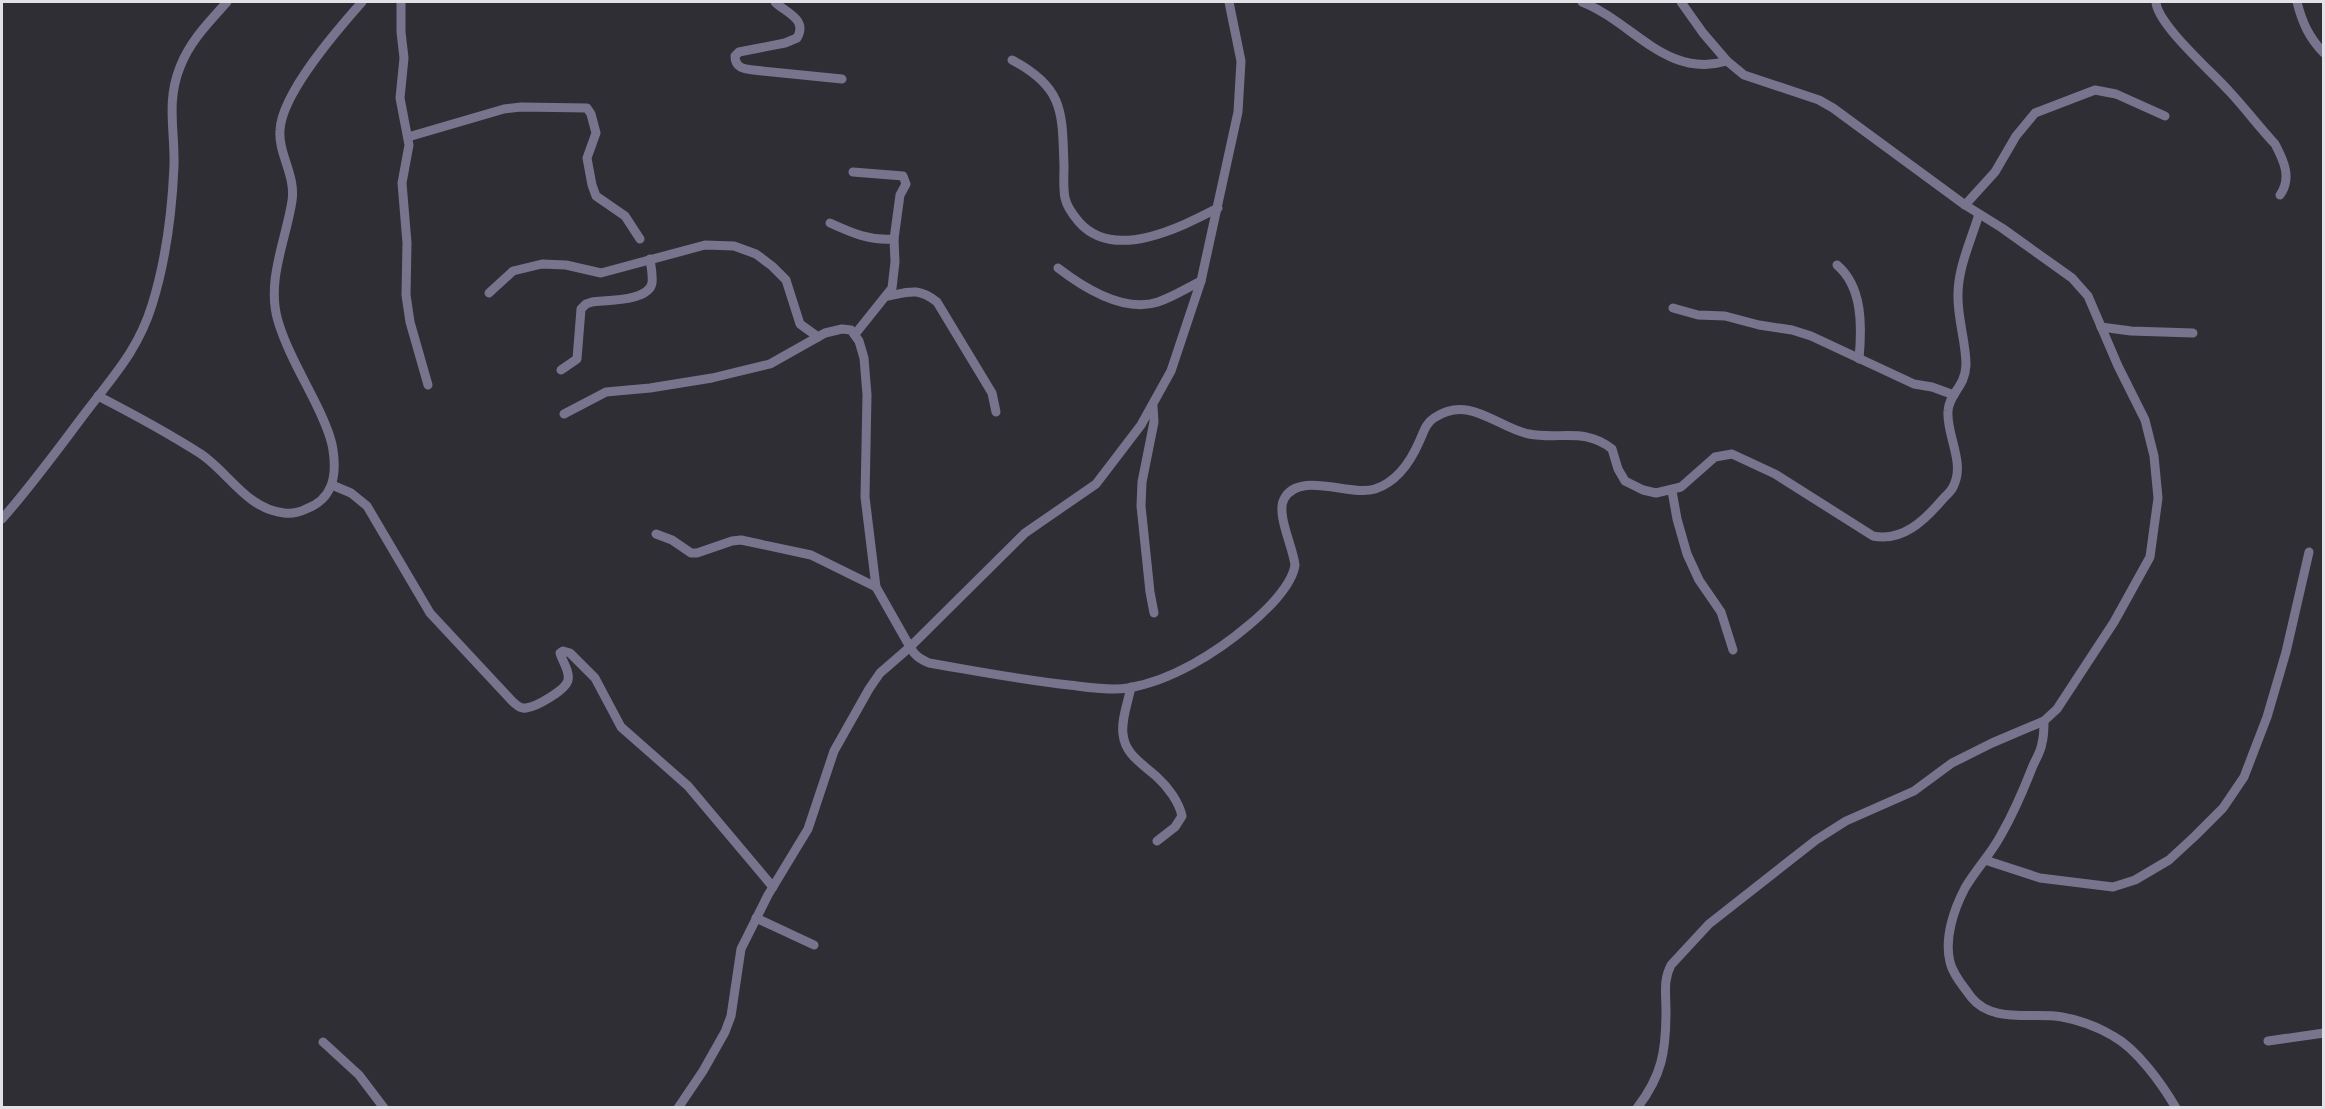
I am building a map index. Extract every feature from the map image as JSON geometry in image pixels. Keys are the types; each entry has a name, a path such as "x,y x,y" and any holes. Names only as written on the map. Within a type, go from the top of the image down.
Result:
{"street":[{"path":"2,519 43,470 138,343 153,304 165,255 174,163 171,112 174,85 189,48 198,34 227,2"},
{"path":"98,396 200,454 243,493 276,512 296,513 318,504 328,495 332,485 335,462 330,435 281,330 275,305 278,260 293,190 280,130 288,105 302,78 333,33 362,2"},
{"path":"401,2 404,58 400,98 408,137 408,156 402,183 407,243 406,295 410,322 428,385"},
{"path":"775,2 799,22 801,29 797,38 785,43 739,52 735,56 737,64 753,70 842,79"},
{"path":"678,1107 703,1071 725,1032 731,1016 741,949 773,887 808,829 829,763 853,716 880,673 910,647 1025,533 1096,484 1153,406 1171,371 1201,281 1238,112 1241,60 1229,2"},
{"path":"1582,2 1603,12 1680,62 1701,65 1726,61"},
{"path":"1637,1107 1656,1080 1660,1067 1664,1050 1665,980 1671,965 1709,924 1816,840 1846,821 1914,791 1952,764 1992,743 2044,721 2056,709 2114,622 2142,575 2150,557 2154,539 2158,498 2150,434 2088,296 2072,278 1965,205 1833,108 1819,100 1749,77 1726,61 1682,2"},
{"path":"2156,2 2158,11 2167,24 2275,144 2285,167 2287,181 2280,195"},
{"path":"2297,2 2306,30 2313,42 2324,53"},
{"path":"1012,60 1042,78 1056,101 1063,126 1065,198 1071,212 1084,227 1104,237 1132,240 1168,231 1218,208"},
{"path":"1965,205 1995,172 2016,136 2035,113 2095,90 2116,94 2165,116"},
{"path":"408,137 504,109 587,108 596,133 587,158 592,185 597,196 625,216 640,239"},
{"path":"853,172 903,176 906,184 900,195 894,239 894,280 888,296 856,333"},
{"path":"564,414 606,392 712,378 770,364 825,333 842,329 851,330 856,333 864,358 867,395 865,497 876,587 915,655 929,663 1050,683 1086,687 1131,687 1158,680 1208,654 1237,635 1259,616 1285,588 1294,575 1295,565 1281,507 1284,497 1291,491 1312,485 1358,492 1373,490 1384,485 1400,473 1424,428 1434,418 1456,411 1482,413 1521,433 1537,436 1592,437 1612,449 1618,469 1625,481 1656,493 1681,487 1715,457 1732,454 1775,474 1873,536 1886,538 1897,536 1919,524 1953,488 1957,477 1957,463 1947,414 1948,403 1962,386 1966,364 1957,296 1963,262 1979,214"},
{"path":"830,223 862,237 878,240 894,239"},
{"path":"489,293 513,272 542,264 566,265 601,273 705,244 734,246 756,254 786,280 800,324 818,337"},
{"path":"561,370 577,359 581,309 592,302 642,296 649,291 652,283 650,259"},
{"path":"1837,265 1846,272 1857,295 1859,359"},
{"path":"1058,268 1107,298 1143,304 1156,303 1201,281"},
{"path":"888,296 915,291 926,293 937,302 992,393 996,412"},
{"path":"1673,308 1698,315 1725,316 1759,325 1792,330 1811,336 1914,384 1932,387 1953,395"},
{"path":"2101,327 2131,332 2193,333"},
{"path":"1153,406 1154,422 1142,482 1141,506 1154,613"},
{"path":"332,485 351,493 367,506 430,613 513,702 520,708 526,708 548,698 565,686 568,675 560,653 566,651 570,653 595,678 621,727 688,786 773,887"},
{"path":"1672,491 1687,554 1699,580 1721,612 1733,651"},
{"path":"656,534 672,540 691,553 741,540 800,552 811,555 876,587"},
{"path":"1985,860 2040,878 2113,887 2135,880 2169,860 2195,836 2223,808 2244,777 2267,717 2286,652 2309,552"},
{"path":"1131,687 1122,730 1125,744 1130,753 1163,784 1176,802 1182,816 1175,827 1157,841"},
{"path":"2044,721 2042,745 2001,835 1965,888 1950,929 1948,940 1950,963 1973,1000 1985,1008 2007,1015 2037,1014 2063,1017 2114,1036 2153,1075 2176,1107"},
{"path":"756,918 814,945"},
{"path":"2268,1041 2324,1032"},
{"path":"323,1042 359,1075 384,1107"}]}
